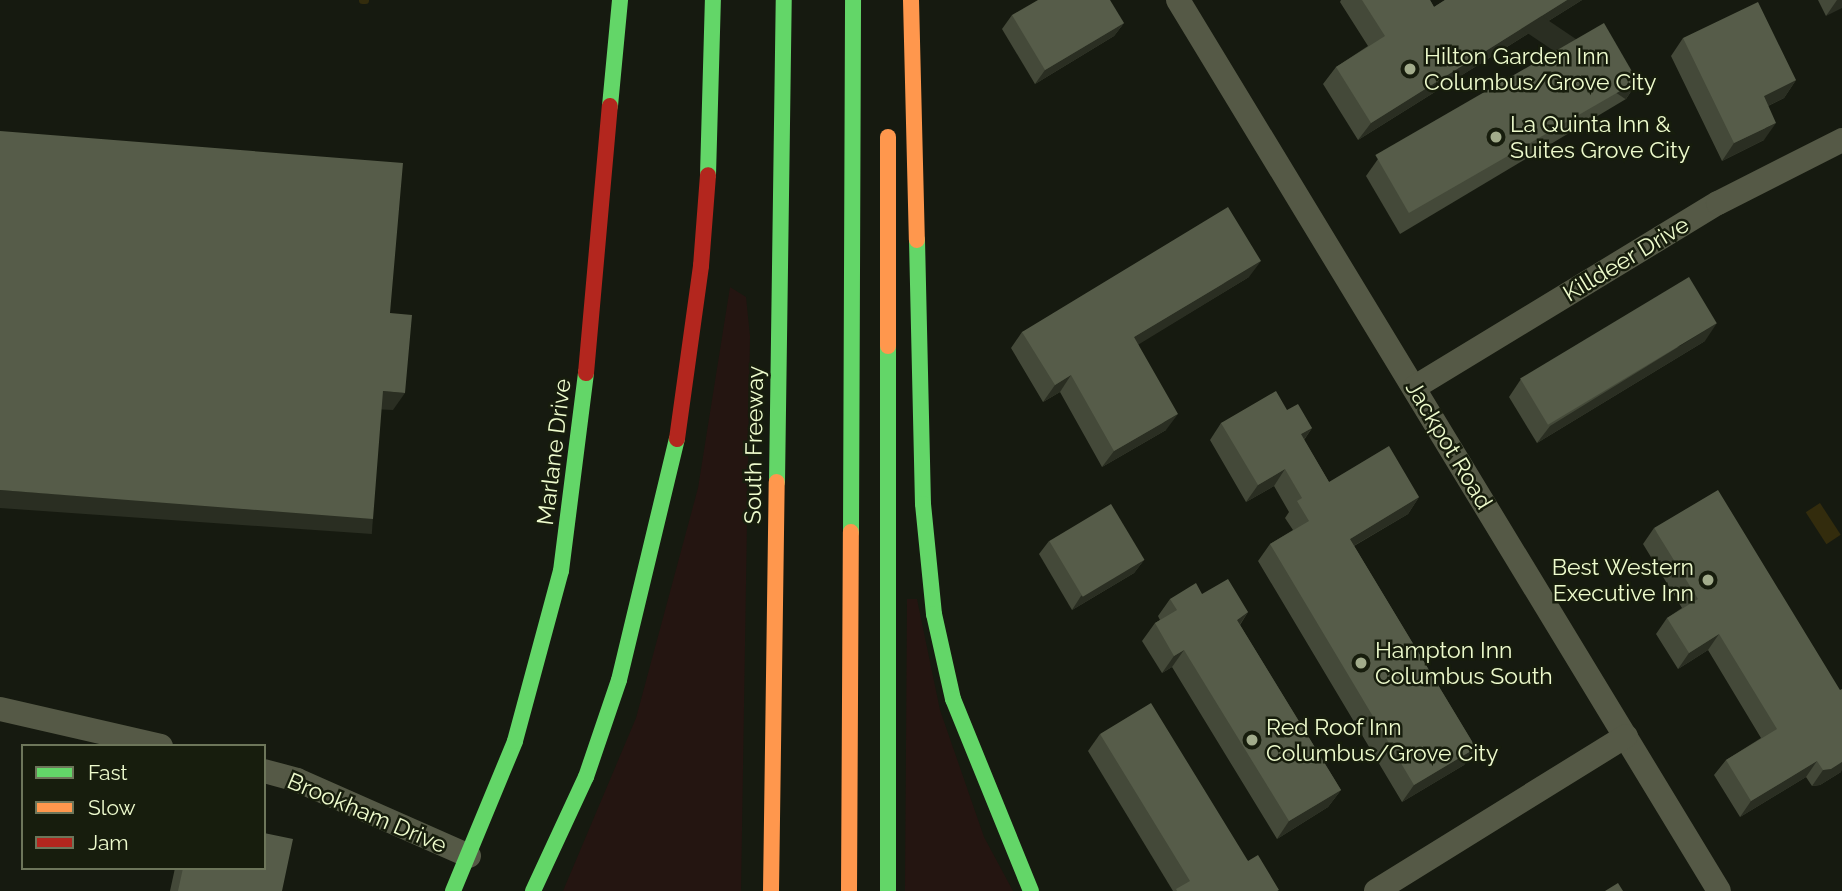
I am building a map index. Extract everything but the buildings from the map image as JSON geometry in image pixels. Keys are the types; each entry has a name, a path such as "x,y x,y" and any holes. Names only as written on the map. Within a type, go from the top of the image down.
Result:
{"main road":[{"name":"Marlane Drive","path":"453,891 515,741 561,571 579,447 620,0"},
{"path":"533,891 586,778 646,582 681,420 701,266 713,101 713,0"},
{"path":"713,101 728,37 729,0"},
{"name":"South Freeway","path":"771,891 785,0"},
{"path":"849,891 853,0"},
{"path":"911,0 923,504 934,614 953,699 1031,891"},
{"path":"888,118 888,891"}],"street":[{"name":"Jackpot Road","path":"1178,0 1719,891"},
{"name":"Killdeer Drive","path":"1415,387 1718,203 1842,140"},
{"path":"0,709 152,744"},
{"path":"1376,891 1626,736"},
{"name":"Brookham Drive","path":"266,772 297,780 469,856"}],"shaded area":[{"path":"730,287 746,297 750,336 741,891 563,891 636,718 698,488"},
{"path":"1820,503 1841,535 1826,544 1806,512"},
{"path":"907,599 917,599 940,710 984,837 1013,891 905,891"}],"traffic: fast":[{"path":"610,106 620,0"},
{"path":"708,175 713,0"},
{"path":"777,482 784,0"},
{"path":"851,532 853,0"},
{"path":"917,240 923,504 934,614 953,699 1031,891"},
{"path":"888,346 888,891"},
{"path":"453,891 515,741 561,571 586,373"},
{"path":"533,891 586,777 619,680 677,439"}],"traffic: slow":[{"path":"911,0 917,240"},
{"path":"888,137 888,346"},
{"path":"771,891 777,482"},
{"path":"849,891 851,532"}],"traffic: jam":[{"path":"586,373 610,106"},
{"path":"677,439 701,266 708,175"}],"place":[{"name":"Hilton Garden Inn Columbus/Grove City","path":"1410,69"},
{"name":"La Quinta Inn & Suites Grove City","path":"1496,137"},
{"name":"Best Western Executive Inn","path":"1708,580"},
{"name":"Hampton Inn Columbus South","path":"1361,663"},
{"name":"Red Roof Inn Columbus/Grove City","path":"1252,740"}]}
